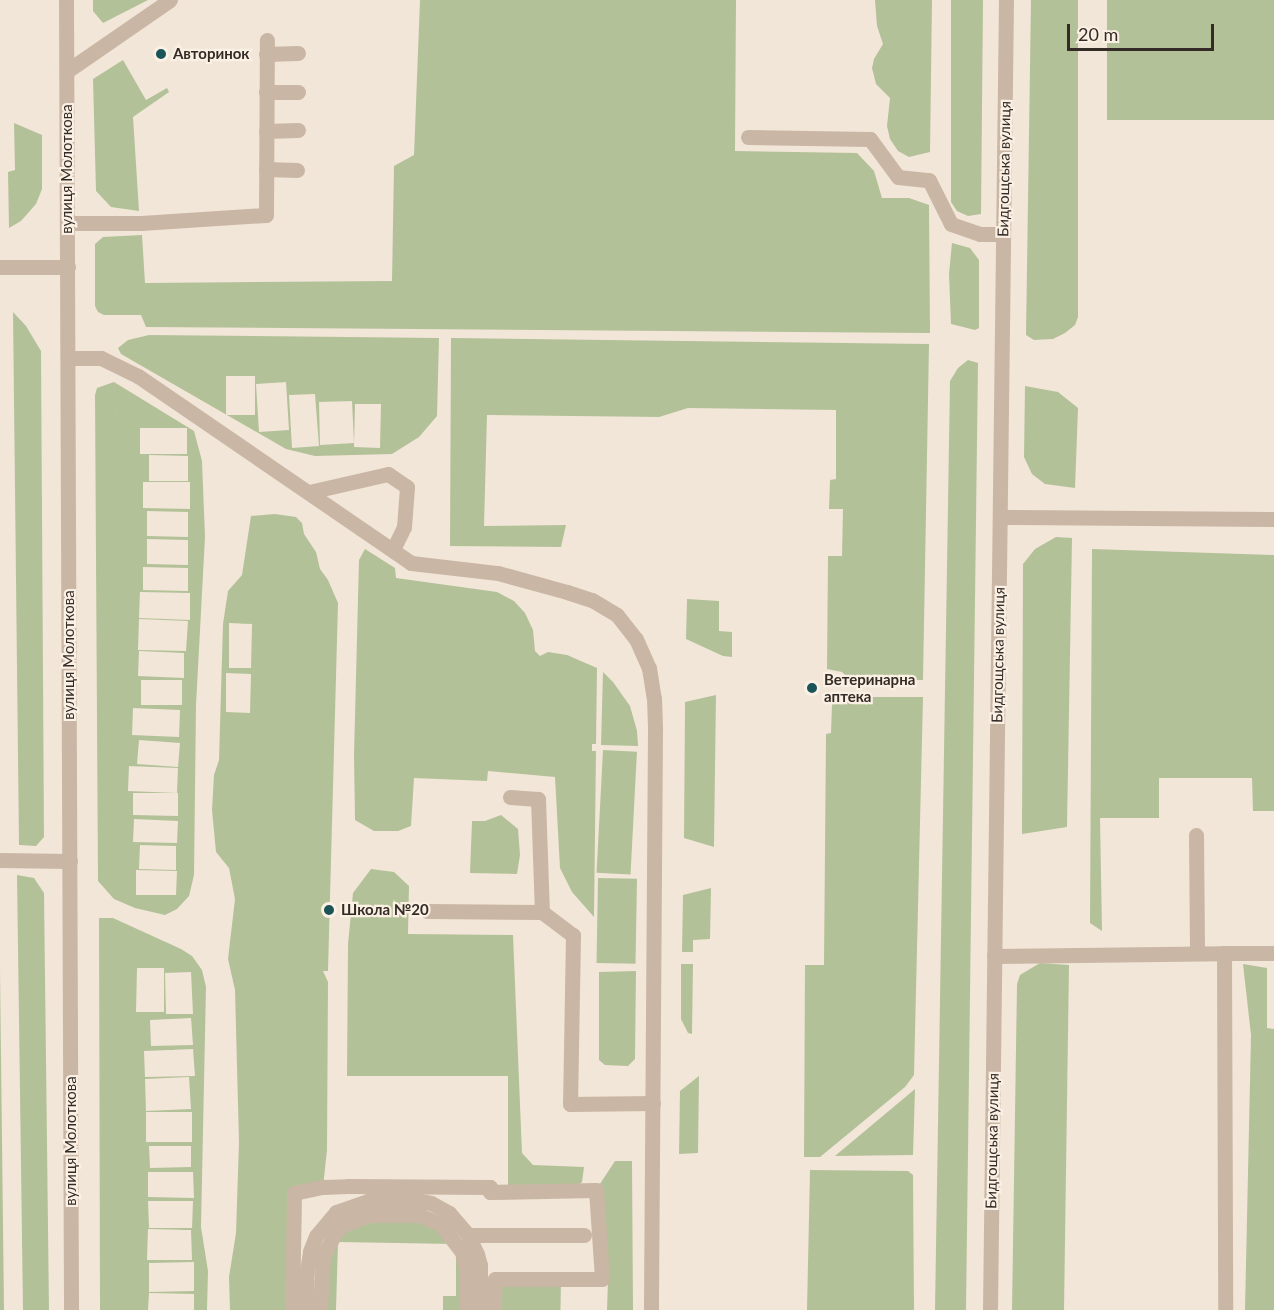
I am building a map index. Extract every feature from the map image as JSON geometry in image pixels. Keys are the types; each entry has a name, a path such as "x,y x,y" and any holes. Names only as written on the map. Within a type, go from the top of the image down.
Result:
{"street":[{"name":"вулиця Молоткова","path":"66,0 71,1310"},
{"path":"67,71 170,0"},
{"name":"Бидгощська вулиця","path":"990,1310 1006,0"},
{"path":"68,223 141,223 266,215 266,47 298,53"},
{"path":"266,92 298,92"},
{"path":"266,131 298,130"},
{"path":"748,137 870,140 898,177 929,180 951,224 980,234 1004,234"},
{"path":"266,170 297,170"},
{"path":"0,267 68,267"},
{"path":"68,358 101,358 138,376 411,563 498,573 592,600 617,615 636,639 649,668 655,720 651,1310"},
{"path":"309,492 388,474 407,487 404,527 393,550"},
{"path":"1000,517 1274,519"},
{"path":"510,797 538,799 542,912"},
{"path":"1196,835 1197,953"},
{"path":"0,860 70,861"},
{"path":"427,911 542,912 573,935 570,1104 653,1103"},
{"path":"1224,953 1225,1310"},
{"path":"994,956 1274,953"},
{"path":"292,1310 294,1193 324,1187 348,1186 490,1187 489,1192 596,1190 602,1279 495,1279 493,1310"},
{"path":"306,1310 310,1251 326,1222 346,1208 368,1201 431,1203 449,1213 468,1235 480,1265 480,1310"},
{"path":"320,1310 323,1256 336,1232 352,1220 369,1215 420,1215 441,1225 462,1252 466,1268 467,1310"},
{"path":"468,1235 584,1235"}],"green space":[{"path":"93,0 148,0 103,23 93,11"},
{"path":"420,0 736,0 735,151 857,153 874,171 882,198 909,198 929,205 930,333 146,327 141,315 104,315 98,312 95,306 95,244 103,237 142,235 145,283 392,281 394,166 414,155"},
{"path":"875,0 932,0 930,152 909,157 898,151 890,139 887,126 890,98 876,84 872,68 874,59 883,44 877,26"},
{"path":"951,0 983,0 981,214 968,216 957,211 951,202"},
{"path":"1031,0 1078,0 1078,317 1075,325 1065,333 1053,339 1034,340 1026,335"},
{"path":"1107,0 1274,0 1274,120 1107,120"},
{"path":"123,60 146,100 167,88 169,92 133,117 139,211 111,207 96,191 93,79"},
{"path":"14,123 42,135 42,189 36,204 21,221 9,228 8,172 15,170"},
{"path":"952,243 970,248 979,260 979,328 975,330 951,324 949,274"},
{"path":"13,312 26,326 41,351 44,837 36,846 19,845"},
{"path":"149,335 439,338 437,416 419,437 392,454 315,456 286,449 227,415 255,415 255,376 226,376 226,414 121,354 118,348 128,340","holes":["286,382 289,430 259,432 256,384","315,394 319,446 292,448 289,395","352,401 354,443 320,445 319,402","355,404 381,404 380,448 354,447"]},
{"path":"451,338 929,344 923,680 848,678 842,672 827,669 828,556 842,556 843,509 829,509 830,480 836,479 836,410 688,408 659,417 487,415 484,526 566,525 561,547 450,546"},
{"path":"968,360 978,363 966,1310 935,1310 950,381 958,368"},
{"path":"114,382 194,431 202,461 205,537 196,705 194,875 189,896 177,909 165,915 135,908 114,899 98,881 95,395 97,388","holes":["140,428 187,428 187,454 140,454","149,455 188,456 188,481 149,481","143,482 190,482 190,509 143,508","147,511 188,512 188,537 147,536","147,539 188,540 188,565 147,564","143,567 188,568 188,591 143,590","140,592 190,593 190,620 139,618","139,619 188,621 186,651 138,650","139,651 184,653 184,678 138,676","141,680 182,680 182,705 141,705","133,708 180,710 179,737 132,735","139,740 180,743 178,767 137,764","129,766 178,768 177,793 128,791","133,793 178,793 178,816 133,815","134,819 178,821 177,843 133,842","140,845 176,846 176,870 139,869","136,870 177,871 176,895 136,895"]},
{"path":"1025,386 1058,392 1078,408 1075,488 1045,484 1032,474 1024,457"},
{"path":"275,514 296,517 302,523 304,534 316,552 320,569 328,580 338,603 328,971 323,971 328,982 327,1150 323,1187 294,1193 292,1310 230,1310 229,1277 236,1233 239,1142 235,990 228,959 235,899 229,868 216,852 212,810 214,775 219,760 223,624 228,591 242,575 251,516","holes":["229,623 252,624 251,668 229,668","226,673 251,674 250,713 226,712"]},
{"path":"1056,537 1072,538 1067,827 1022,834 1023,564 1035,549"},
{"path":"365,549 395,568 396,578 497,592 514,601 525,613 533,630 535,651 540,656 548,652 567,655 597,668 596,744 592,744 592,751 596,751 594,917 572,892 560,868 555,777 488,771 487,781 414,778 411,826 398,831 374,831 355,820 354,755 359,560"},
{"path":"1092,549 1274,555 1274,811 1253,811 1252,778 1159,778 1159,818 1100,818 1102,931 1090,923"},
{"path":"687,599 719,601 719,631 732,632 732,657 723,656 686,639"},
{"path":"603,672 630,706 637,731 638,746 601,745"},
{"path":"716,695 714,847 684,838 685,702"},
{"path":"848,697 923,697 914,1075 905,1087 820,1157 804,1157 805,965 824,965 826,734 831,733 832,704 841,703"},
{"path":"603,750 637,752 631,875 597,873"},
{"path":"501,815 518,829 520,855 517,874 470,873 472,821 485,821"},
{"path":"371,869 394,872 409,886 408,934 513,935 522,1153 533,1165 584,1167 582,1182 572,1190 508,1187 508,1076 347,1076 348,944 353,893"},
{"path":"17,875 34,878 44,893 49,1310 23,1310"},
{"path":"598,878 637,879 636,964 597,963"},
{"path":"711,888 710,939 693,940 693,952 682,952 683,895"},
{"path":"99,918 113,918 181,949 192,956 202,970 206,987 201,1227 208,1271 207,1310 194,1310 194,1294 149,1293 148,1310 100,1310","holes":["137,968 164,968 164,1012 136,1012","191,972 193,1014 166,1014 165,973","191,1018 193,1045 151,1046 150,1020","193,1049 195,1076 145,1077 144,1051","189,1077 191,1109 146,1111 145,1079","146,1112 192,1112 192,1142 146,1142","149,1146 191,1146 191,1167 150,1168","148,1172 193,1172 194,1198 148,1197","148,1201 193,1201 192,1228 149,1228","148,1229 191,1230 192,1260 147,1260","194,1262 194,1291 149,1292 149,1263"]},
{"path":"1040,963 1069,965 1064,1310 1012,1310 1017,984 1020,975"},
{"path":"681,964 693,964 692,1034 688,1033 681,1019"},
{"path":"1243,964 1267,968 1267,1028 1274,1029 1274,1310 1245,1310 1251,1035"},
{"path":"0,970 4,1310 0,1310"},
{"path":"636,971 635,1059 628,1066 605,1065 599,1060 599,972"},
{"path":"699,1076 698,1153 679,1154 680,1091"},
{"path":"915,1089 913,1155 835,1156"},
{"path":"615,1161 632,1161 633,1310 607,1310 608,1280 596,1190"},
{"path":"810,1170 908,1171 913,1175 914,1310 807,1310"},
{"path":"420,1215 457,1243 467,1310 443,1310 443,1296 456,1296 456,1244 338,1242 336,1310 320,1310 320,1271 343,1225"},
{"path":"495,1279 561,1280 560,1310 494,1310"}],"place":[{"name":"Авторинок","path":"161,54"},
{"name":"Ветеринарна аптека","path":"812,688"},
{"name":"Школа №20","path":"329,910"}]}
